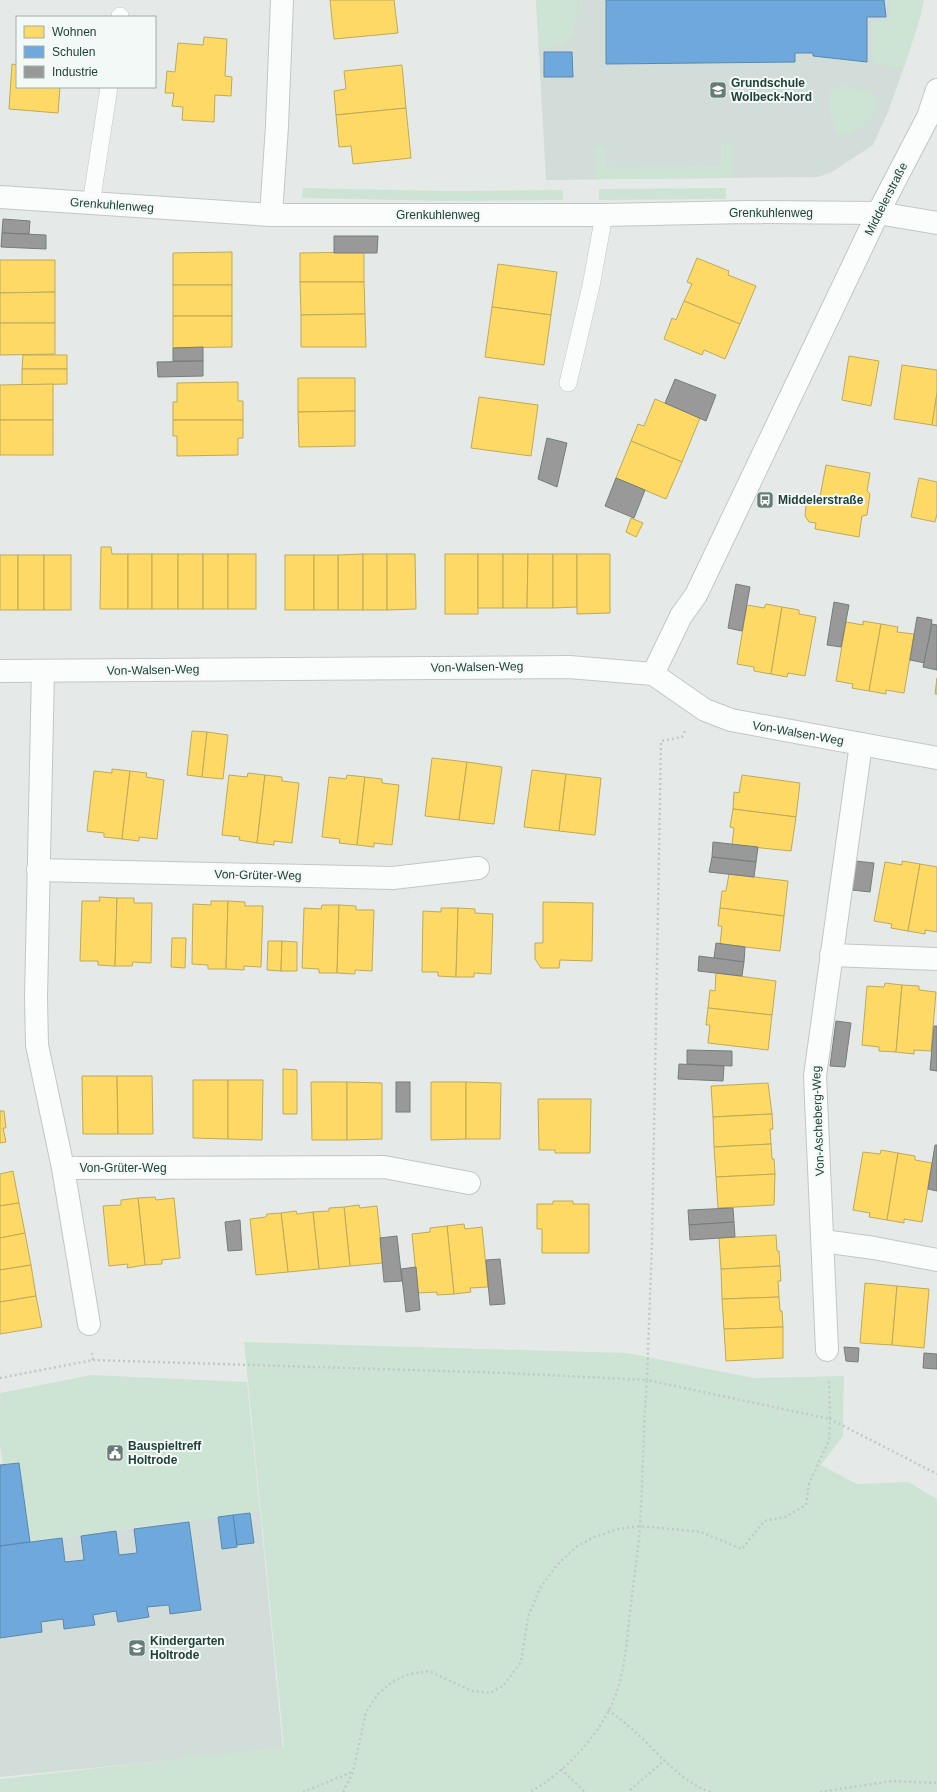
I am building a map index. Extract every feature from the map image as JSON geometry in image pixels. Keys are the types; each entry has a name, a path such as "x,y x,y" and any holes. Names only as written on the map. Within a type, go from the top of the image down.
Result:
{"street":[{"path":"271,215 278,111 282,0"},
{"name":"Middelerstraße","path":"653,674 681,616 696,595 878,213 928,117 937,90"},
{"name":"Grenkuhlenweg","path":"0,197 271,215 604,215 747,212 878,213 937,223"},
{"name":"Von-Walsen-Weg","path":"0,671 569,667 653,674 705,710 731,720 937,758"},
{"name":"Von-Grüter-Weg","path":"42,671 36,998 37,1045 63,1168 88,1324"},
{"name":"Von-Ascheberg-Weg","path":"828,1350 814,1076 861,744"},
{"name":"Von-Grüter-Weg","path":"38,870 393,878 478,868"},
{"path":"831,955 937,960"},
{"name":"Von-Grüter-Weg","path":"63,1168 384,1167 469,1183"},
{"path":"823,1241 874,1248 937,1260"}],"lane":[{"path":"91,204 109,88"},
{"path":"568,383 591,286 604,215"}],"path":[{"path":"530,1792 541,1786 571,1762 594,1733 614,1700 624,1667 640,1526 643,1423 647,1380 652,1240 661,741 682,737 697,705"},
{"path":"88,1324 94,1360"},
{"path":"343,1792 353,1772 366,1712 378,1694 392,1682 409,1674 429,1671 472,1691 490,1693 503,1686 521,1662 528,1616 540,1588 557,1565 576,1547 618,1529 640,1526 701,1532 742,1549 764,1521 785,1517 806,1505 809,1484 828,1440 830,1419 828,1350"},
{"path":"0,1378 94,1360 507,1373 647,1380 830,1419 937,1474"},
{"path":"608,1710 634,1731 665,1760 702,1789 711,1792"},
{"path":"630,1790 665,1760"},
{"path":"562,1769 585,1792"},
{"path":"303,1792 353,1772"},
{"path":"820,1792 892,1781 937,1783"}],"shaded area":[{"name":"Grundschule Wolbeck-Nord","path":"536,0 924,0 919,21 904,67 888,112 873,145 832,172 818,177 546,180"},
{"name":"Kindergarten Holtrode","path":"260,1511 283,1749 0,1777 0,1546"}],"green space":[{"path":"536,0 577,0 573,35 560,46 539,48"},
{"path":"890,0 924,0 919,21 904,67 873,63 872,21 890,20"},
{"path":"846,85 872,96 877,102 875,113 871,118 849,135 837,133 831,117 829,100 831,90 839,86"},
{"path":"721,144 733,144 733,178 595,179 595,146 606,146 606,167 721,166"},
{"path":"303,188 445,191 563,190 563,200 444,201 302,198"},
{"path":"726,188 726,199 599,200 599,189"},
{"path":"244,1342 627,1353 754,1378 844,1376 843,1436 821,1465 857,1484 908,1482 937,1499 937,1792 0,1792 0,1779 284,1747"},
{"path":"91,1375 247,1382 260,1511 30,1542 19,1463 3,1465 0,1446 0,1393"}],"building: Wohnen":[{"path":"330,0 394,0 398,33 334,39"},
{"path":"204,37 227,39 225,76 232,77 231,96 215,95 214,122 182,120 183,107 172,106 174,93 165,93 167,71 175,72 178,43 203,45"},
{"path":"12,64 16,65 16,88 60,88 58,113 9,109"},
{"path":"402,65 406,108 336,115 334,91 346,89 344,71"},
{"path":"406,108 411,158 353,164 351,146 339,147 336,115"},
{"path":"232,252 232,285 173,285 173,253"},
{"path":"364,252 364,282 300,282 300,253"},
{"path":"697,258 729,271 728,275 756,286 740,324 684,301 692,284 687,282"},
{"path":"0,260 55,260 55,292 0,293"},
{"path":"498,264 557,272 551,315 492,307"},
{"path":"300,282 364,282 365,314 301,315"},
{"path":"173,285 232,285 232,316 173,316"},
{"path":"55,292 55,323 0,323 0,293"},
{"path":"684,301 740,324 725,359 704,350 702,355 664,339 672,318 676,320"},
{"path":"492,307 551,315 544,365 485,357"},
{"path":"365,314 366,347 301,347 301,315"},
{"path":"173,316 232,316 232,347 173,348"},
{"path":"0,323 55,323 55,354 0,355"},
{"path":"23,355 67,355 67,369 22,369"},
{"path":"849,356 879,361 871,406 842,400"},
{"path":"902,365 937,370 937,393 932,425 894,419"},
{"path":"22,369 67,369 67,384 22,385"},
{"path":"298,378 355,378 355,411 298,412"},
{"path":"238,382 238,401 243,401 243,420 173,420 173,402 177,402 177,383"},
{"path":"53,384 53,420 0,420 0,385"},
{"path":"937,393 937,426 932,425"},
{"path":"479,397 538,405 531,456 471,448"},
{"path":"655,399 700,418 682,462 631,441 638,424 644,426"},
{"path":"355,411 355,446 299,447 298,412"},
{"path":"0,420 53,420 53,455 0,455"},
{"path":"173,420 243,420 243,438 238,438 238,455 177,456 177,436 173,436"},
{"path":"631,441 682,462 666,499 616,478"},
{"path":"826,465 870,473 867,491 870,494 867,515 862,516 859,537 815,529 816,523 809,522 805,516 806,506 813,501 819,502"},
{"path":"919,478 937,482 937,514 935,522 911,517"},
{"path":"631,518 643,523 636,537 626,532"},
{"path":"101,547 111,547 112,554 128,554 128,609 100,609"},
{"path":"128,554 152,554 152,609 128,609"},
{"path":"152,554 178,554 178,609 152,609"},
{"path":"178,554 203,554 203,609 178,609"},
{"path":"203,554 228,554 228,609 203,609"},
{"path":"228,554 256,554 256,609 228,609"},
{"path":"363,554 363,610 338,610 338,555"},
{"path":"363,554 387,554 387,610 363,610"},
{"path":"387,554 415,554 416,609 387,610"},
{"path":"445,554 478,554 478,614 445,614"},
{"path":"478,554 503,554 503,608 478,608"},
{"path":"503,554 528,554 527,608 503,608"},
{"path":"528,554 553,554 553,608 527,608"},
{"path":"553,554 577,554 577,607 553,608"},
{"path":"577,554 610,554 610,613 577,614"},
{"path":"0,555 18,555 18,610 0,610"},
{"path":"18,555 44,555 44,610 18,610"},
{"path":"44,555 71,555 71,610 44,610"},
{"path":"285,555 314,555 314,610 285,610"},
{"path":"314,555 338,555 338,610 314,610"},
{"path":"766,604 782,607 771,674 754,671 754,667 737,664 747,605 764,608"},
{"path":"782,607 799,610 799,614 816,617 805,676 788,673 787,677 771,674"},
{"path":"863,621 881,624 869,691 852,688 853,684 836,681 846,622 863,625"},
{"path":"881,624 898,627 897,632 914,634 904,693 886,690 886,694 869,691"},
{"path":"937,678 937,694 935,694"},
{"path":"192,731 207,732 202,777 187,775"},
{"path":"207,732 228,735 223,779 202,777"},
{"path":"432,758 467,762 459,820 425,816"},
{"path":"467,762 502,767 494,824 459,820"},
{"path":"112,769 130,771 122,839 104,837 104,833 87,831 94,771 112,773"},
{"path":"532,770 566,774 559,831 524,827"},
{"path":"130,771 147,773 146,777 164,780 157,839 139,837 139,841 122,839"},
{"path":"248,773 265,775 257,843 239,840 240,837 222,835 229,775 247,777"},
{"path":"566,774 601,778 595,835 559,831"},
{"path":"265,775 282,777 282,781 299,783 292,843 274,841 274,845 257,843"},
{"path":"347,775 365,777 357,845 339,843 340,839 322,837 329,777 346,779"},
{"path":"742,775 800,783 796,817 733,809 734,792 739,793"},
{"path":"365,777 382,779 382,783 399,785 392,845 374,843 374,847 357,845"},
{"path":"733,809 796,817 791,851 732,845 734,828 730,827"},
{"path":"902,861 920,864 908,931 891,928 892,924 874,921 885,862 902,865"},
{"path":"920,864 937,867 937,932 925,930 925,934 908,931"},
{"path":"729,874 788,881 784,916 720,908 722,891 726,891"},
{"path":"99,897 117,898 115,966 98,965 98,961 80,961 82,901 100,901"},
{"path":"117,898 134,898 134,903 152,903 151,963 133,962 132,966 115,966"},
{"path":"211,901 228,901 226,969 208,969 208,965 192,964 193,904 211,905"},
{"path":"228,901 245,902 245,906 263,906 261,967 244,966 244,970 226,969"},
{"path":"543,902 593,903 592,961 560,960 559,968 541,968 535,959 535,943 543,943"},
{"path":"322,905 339,905 337,973 319,973 319,969 302,968 304,908 321,909"},
{"path":"339,905 356,906 356,910 374,910 372,971 355,970 355,974 337,973"},
{"path":"441,908 458,908 456,977 438,976 438,972 422,972 423,911 441,912"},
{"path":"458,908 475,909 475,913 493,914 491,974 474,973 474,977 456,977"},
{"path":"720,908 784,916 780,951 720,944 722,926 718,926"},
{"path":"172,938 186,938 185,968 171,967"},
{"path":"268,941 282,941 281,971 267,970"},
{"path":"282,941 297,942 297,971 281,971"},
{"path":"716,973 776,981 772,1015 708,1008 710,990 715,991"},
{"path":"885,983 902,985 896,1052 879,1051 879,1047 862,1045 867,986 884,987"},
{"path":"902,985 919,986 919,990 936,992 931,1051 914,1050 914,1054 896,1052"},
{"path":"708,1008 772,1015 768,1050 708,1043 710,1025 706,1025"},
{"path":"283,1069 297,1070 297,1114 283,1114"},
{"path":"82,1076 117,1076 118,1134 83,1134"},
{"path":"117,1076 152,1076 153,1134 118,1134"},
{"path":"193,1080 228,1080 228,1139 193,1138"},
{"path":"228,1080 263,1080 262,1140 228,1139"},
{"path":"311,1082 347,1082 347,1140 312,1140"},
{"path":"347,1082 382,1083 382,1139 347,1140"},
{"path":"431,1082 466,1082 466,1139 431,1140"},
{"path":"466,1082 501,1083 500,1139 466,1139"},
{"path":"768,1083 772,1114 713,1117 711,1086"},
{"path":"538,1099 591,1099 590,1153 555,1153 555,1150 539,1150"},
{"path":"0,1111 4,1111 6,1128 3,1128 6,1142 0,1143"},
{"path":"772,1114 773,1129 770,1129 771,1144 714,1147 713,1117"},
{"path":"771,1144 775,1174 716,1177 714,1147"},
{"path":"881,1150 898,1153 887,1220 869,1217 870,1213 853,1210 863,1152 880,1154"},
{"path":"898,1153 915,1156 915,1160 932,1163 922,1222 904,1219 904,1223 887,1220"},
{"path":"13,1171 19,1203 0,1206 0,1174"},
{"path":"775,1174 774,1205 718,1208 716,1177"},
{"path":"155,1197 156,1200 174,1198 180,1258 162,1260 162,1264 145,1265 138,1198"},
{"path":"138,1198 145,1265 127,1268 128,1264 109,1266 103,1206 121,1205 121,1200"},
{"path":"553,1201 573,1201 573,1204 589,1204 589,1253 542,1253 542,1229 537,1229 537,1204 553,1204"},
{"path":"19,1203 25,1233 0,1238 0,1206"},
{"path":"359,1205 360,1208 377,1206 383,1263 350,1266 344,1207"},
{"path":"344,1207 350,1266 319,1269 313,1212 329,1211 329,1208"},
{"path":"296,1211 297,1214 313,1212 319,1269 288,1272 281,1213"},
{"path":"281,1213 288,1272 256,1275 250,1219 266,1217 267,1214"},
{"path":"464,1224 465,1229 482,1227 488,1287 470,1288 471,1292 454,1294 447,1226"},
{"path":"447,1226 454,1294 437,1295 437,1292 418,1293 412,1234 430,1232 430,1228"},
{"path":"25,1233 31,1265 0,1270 0,1238"},
{"path":"776,1235 780,1266 721,1269 719,1238"},
{"path":"31,1265 36,1296 0,1302 0,1270"},
{"path":"780,1266 781,1281 778,1281 779,1297 722,1299 721,1269"},
{"path":"865,1283 897,1286 892,1345 860,1343"},
{"path":"897,1286 929,1289 924,1348 892,1345"},
{"path":"36,1296 42,1327 0,1334 0,1302"},
{"path":"779,1297 783,1327 724,1329 722,1299"},
{"path":"783,1327 783,1358 726,1361 724,1329"}],"building: Schulen":[{"path":"606,0 884,0 886,17 867,17 867,62 813,56 813,53 795,53 795,62 606,64"},
{"path":"544,52 572,52 573,77 544,77"},
{"path":"19,1463 30,1542 0,1546 0,1465"},
{"path":"250,1513 254,1543 237,1545 233,1515"},
{"path":"233,1515 237,1547 222,1549 218,1517"},
{"path":"189,1522 201,1610 170,1614 169,1605 147,1607 149,1617 118,1622 116,1611 93,1615 95,1625 64,1629 63,1619 41,1622 42,1632 0,1638 0,1546 62,1538 65,1562 84,1560 81,1536 116,1531 119,1555 137,1553 134,1529"}],"building: Industrie":[{"path":"3,219 30,221 29,234 2,233"},
{"path":"2,233 46,235 46,249 1,247"},
{"path":"334,236 378,236 377,253 334,253"},
{"path":"203,347 203,361 173,361 173,348"},
{"path":"203,361 203,376 158,377 157,362"},
{"path":"675,379 716,395 706,421 665,403"},
{"path":"547,438 567,443 557,487 538,479"},
{"path":"616,478 645,490 634,518 605,506"},
{"path":"736,584 750,587 742,631 728,628"},
{"path":"834,602 849,605 841,647 827,645"},
{"path":"917,617 932,620 925,663 910,660"},
{"path":"932,624 937,625 937,670 923,667"},
{"path":"713,842 758,847 756,862 712,857"},
{"path":"712,857 756,862 754,877 709,872"},
{"path":"855,861 874,863 870,892 852,890"},
{"path":"716,943 745,947 744,962 714,958"},
{"path":"699,956 744,962 742,976 698,971"},
{"path":"836,1021 851,1023 845,1067 830,1066"},
{"path":"934,1026 937,1026 937,1071 930,1070"},
{"path":"687,1050 732,1051 732,1066 687,1064"},
{"path":"679,1064 724,1066 723,1081 678,1079"},
{"path":"396,1082 410,1082 410,1112 396,1112"},
{"path":"935,1145 937,1145 937,1191 928,1189"},
{"path":"733,1208 734,1222 689,1225 688,1210"},
{"path":"240,1220 242,1250 228,1251 225,1222"},
{"path":"734,1222 735,1237 690,1240 689,1225"},
{"path":"397,1236 402,1281 384,1282 380,1238"},
{"path":"500,1259 505,1304 490,1305 486,1260"},
{"path":"416,1267 420,1310 406,1312 401,1269"},
{"path":"844,1347 859,1348 858,1362 846,1361"},
{"path":"924,1353 937,1354 937,1369 923,1368"}],"place":[{"name":"Grundschule Wolbeck-Nord","path":"718,90"},
{"name":"Middelerstraße","path":"765,500"},
{"name":"Bauspieltreff Holtrode","path":"115,1453"},
{"name":"Kindergarten Holtrode","path":"137,1648"}]}
